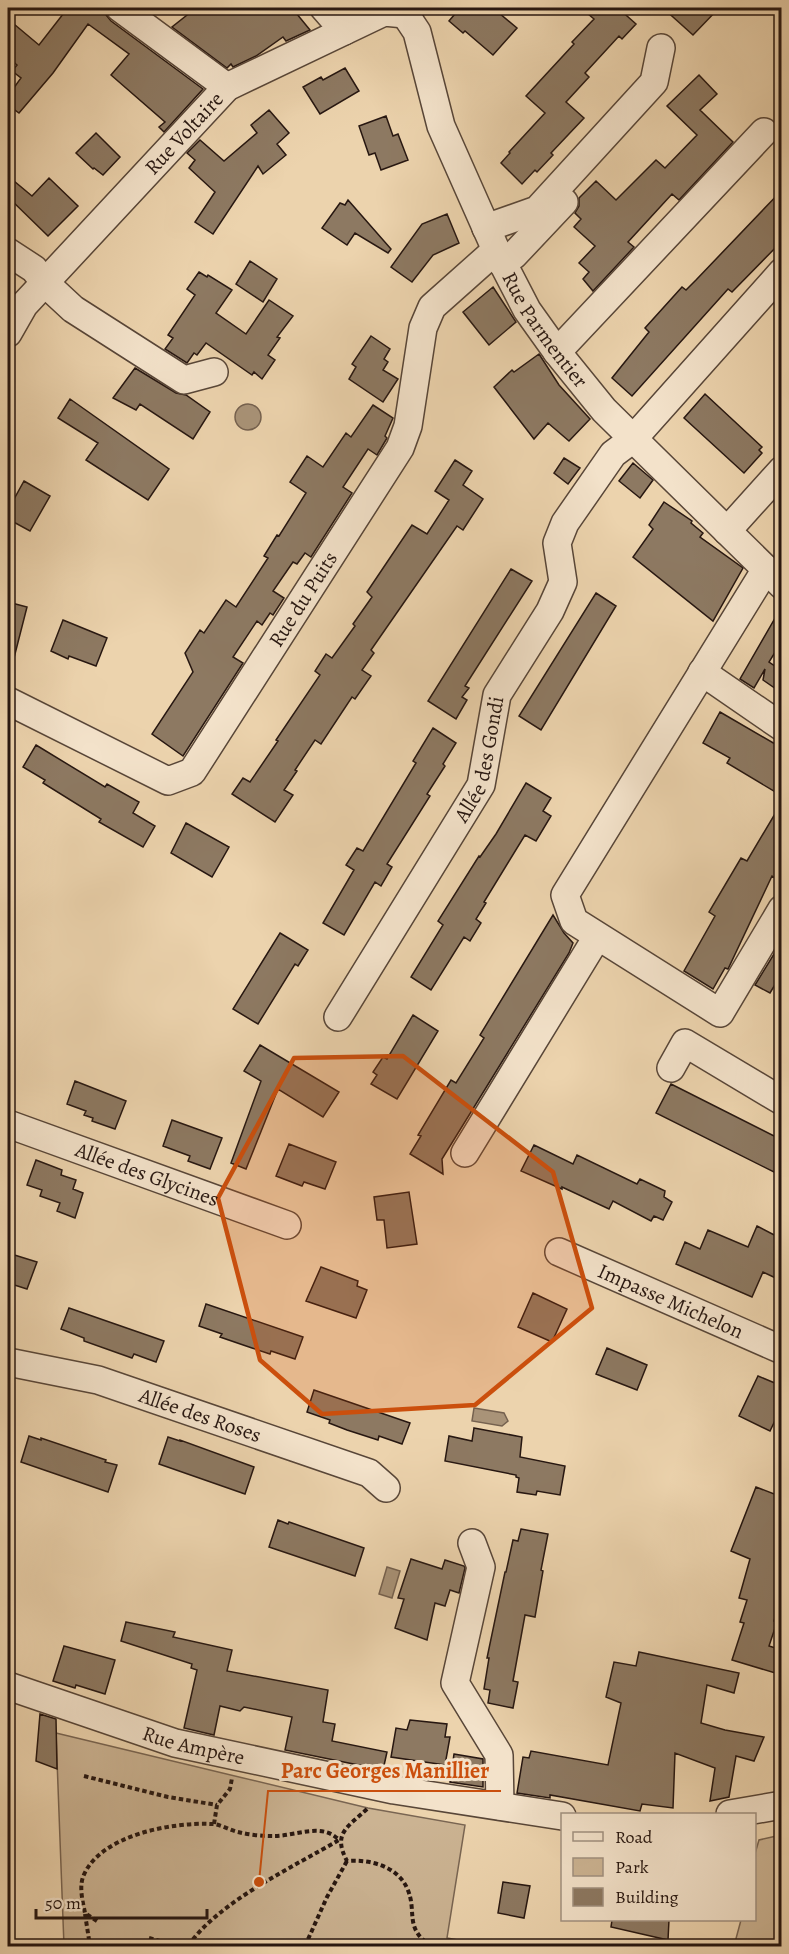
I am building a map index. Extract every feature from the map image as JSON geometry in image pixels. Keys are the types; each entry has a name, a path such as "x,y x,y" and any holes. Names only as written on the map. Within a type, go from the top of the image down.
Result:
{"street":[{"path":"120,8 228,87"},
{"path":"324,8 344,31"},
{"name":"Rue Voltaire","path":"8,333 24,306 228,87 384,12 408,11"},
{"name":"Rue Parmentier","path":"408,11 417,32 441,126 494,247 527,310 557,352 604,410 681,483 774,577"},
{"path":"494,247 537,210 654,82 660,48"},
{"name":"Rue du Puits","path":"8,701 168,781 192,772 400,448 408,426 423,328 432,307 494,247 514,255 637,125"},
{"path":"557,352 764,132"},
{"path":"8,252 34,269 45,283 73,309 184,380 214,372"},
{"name":"Allée des Gondi","path":"338,1017 481,785 497,695 550,611 563,582 557,543 565,523 614,454 633,439 782,272"},
{"path":"727,531 782,470"},
{"path":"774,577 702,672 565,895 574,921 720,1013 782,909"},
{"path":"702,672 782,727"},
{"path":"465,1153 597,937"},
{"path":"671,1068 685,1043 782,1101"},
{"name":"Allée des Glycines","path":"8,1124 287,1225"},
{"name":"Impasse Michelon","path":"559,1252 782,1350"},
{"name":"Allée des Roses","path":"8,1362 98,1380 369,1473 386,1488"},
{"path":"472,1543 481,1567 455,1683 499,1755 500,1806"},
{"name":"Rue Ampère","path":"8,1686 175,1743 394,1790 561,1815"},
{"path":"740,1813 782,1805"}],"path":[{"path":"214,1824 217,1805 230,1789 236,1756"},
{"path":"84,1776 168,1797 217,1805"},
{"path":"188,1947 196,1935 246,1895 339,1840 344,1831 368,1808 392,1802 394,1790"},
{"path":"90,1947 82,1899 83,1878 99,1854 135,1834 171,1827 214,1824 240,1833 275,1836 323,1830 333,1832 339,1840 347,1861"},
{"path":"347,1861 360,1859 382,1865 398,1876 407,1888 411,1902 412,1924 418,1935 431,1947 439,1944 444,1947"},
{"path":"305,1947 327,1897 347,1861"},
{"path":"85,1913 97,1921"},
{"path":"150,1938 178,1947"}],"highlighted area":[{"path":"403,1056 553,1172 592,1308 475,1405 322,1414 260,1360 218,1198 294,1058"}],"green space":[{"path":"56,1733 368,1808 465,1825 447,1938 491,1946 64,1946"},
{"path":"781,1835 781,1946 734,1946 741,1921 756,1921 756,1850 759,1840"}],"shaded area":[{"path":"248,404 258,407 261,417 258,427 248,430 238,427 235,417 238,407"},
{"path":"474,1408 504,1413 508,1421 502,1426 472,1421"},
{"path":"387,1567 400,1571 392,1598 379,1594"}],"building":[{"path":"65,8 104,8 111,21 203,89 164,132 159,127 165,122 111,75 129,54 88,24 53,73 19,113 8,105 8,96 21,78 12,71 17,65 8,57 8,19 39,45 67,9"},
{"path":"196,8 292,8 310,30 286,41 283,37 256,56 233,67 231,64 227,68 172,27"},
{"path":"460,8 493,8 517,28 493,55 465,31 463,33 449,21"},
{"path":"581,8 618,8 636,24 622,39 619,36 585,73 589,77 566,102 584,118 551,153 553,155 522,184 501,163 545,113 526,96 594,19"},
{"path":"663,8 719,8 693,35"},
{"path":"345,68 359,91 320,114 303,87 321,77 323,80"},
{"path":"699,75 717,94 700,110 733,142 679,200 672,194 628,242 634,247 593,291 583,279 589,272 579,263 595,246 574,227 581,219 575,213 579,206 579,198 596,181 616,200 656,160 665,168 697,135 667,106"},
{"path":"269,110 289,133 277,144 286,155 263,174 258,166 213,234 195,222 215,192 189,168 195,160 187,153 200,140 224,161 257,133 251,125"},
{"path":"386,116 393,136 398,134 408,160 381,170 375,153 369,155 359,126"},
{"path":"96,133 120,157 103,175 76,153"},
{"path":"8,176 32,196 49,178 78,206 48,236 8,197"},
{"path":"782,190 782,241 732,292 728,289 632,396 612,378 649,332 645,328 682,287 686,290"},
{"path":"348,200 391,249 388,253 355,233 347,245 322,228 340,203 345,205"},
{"path":"447,214 459,243 433,255 412,282 391,267 422,224"},
{"path":"250,261 277,279 263,302 236,284"},
{"path":"199,272 232,290 216,313 246,334 269,300 293,316 277,337 280,338 268,355 275,360 262,379 254,372 252,375 206,343 197,355 194,353 187,363 165,349 173,338 168,335 195,295 187,289"},
{"path":"493,287 516,322 489,345 463,312"},
{"path":"371,336 390,349 384,359 388,362 383,370 398,379 383,402 349,379 356,367 352,364"},
{"path":"539,354 559,385 590,419 569,441 548,423 534,439 494,387 512,370 514,372"},
{"path":"135,368 176,393 186,395 210,412 193,439 140,404 136,410 113,398"},
{"path":"705,394 762,447 759,450 762,453 744,473 684,418"},
{"path":"70,399 169,469 148,500 86,460 98,443 58,418"},
{"path":"373,405 393,418 385,436 387,438 377,455 368,449 343,487 352,493 311,557 305,553 297,564 293,562 273,591 284,598 273,615 270,613 262,625 257,621 233,657 243,663 183,756 152,734 193,672 185,653 200,630 204,633 226,600 236,607 268,558 264,556 306,493 290,482 307,456 323,467 346,433 351,437"},
{"path":"564,458 580,468 568,484 554,473"},
{"path":"455,460 472,471 463,485 483,499 463,530 457,526 371,650 374,653 362,670 371,676 355,699 352,697 321,744 315,740 295,770 297,771 284,790 293,795 275,822 232,794 243,778 250,782 320,675 315,671 326,654 332,658 355,626 353,624 372,597 367,592 412,525 427,534 449,500 435,491"},
{"path":"633,463 653,480 640,498 619,481"},
{"path":"24,481 50,496 30,531 8,519 8,510"},
{"path":"664,502 692,521 691,523 703,533 700,537 743,568 713,621 633,557 653,529 649,525"},
{"path":"511,569 532,581 465,686 469,688 462,697 467,700 456,719 428,701"},
{"path":"596,593 616,606 541,730 519,716"},
{"path":"8,602 27,607 14,658 8,657"},
{"path":"782,606 782,641 769,662 782,671 782,693 763,680 765,669 754,688 740,679"},
{"path":"63,620 107,638 96,666 69,656 68,659 51,651"},
{"path":"720,712 782,748 782,796 727,763 730,758 703,743"},
{"path":"433,728 456,743 443,764 445,766 427,794 430,796 387,864 392,867 381,886 375,882 344,935 323,923 354,870 346,865 357,848 363,851 416,763 413,761"},
{"path":"36,745 105,787 107,784 139,802 133,813 155,826 143,847 99,822 101,819 43,783 45,780 23,767"},
{"path":"526,783 551,798 543,811 551,816 536,841 525,835 484,902 486,903 476,919 481,923 470,941 464,937 431,990 411,977 443,925 438,921 479,856 496,834"},
{"path":"782,802 782,882 772,876 728,969 725,968 713,989 684,971 715,916 709,912 741,858 747,861"},
{"path":"186,823 229,847 212,877 171,853"},
{"path":"553,915 573,943 569,953 442,1159 443,1174 410,1154 421,1136 418,1135 451,1080 456,1083 484,1038 480,1035"},
{"path":"280,933 308,950 298,966 295,964 258,1024 233,1009"},
{"path":"782,941 782,973 770,993 755,985"},
{"path":"413,1015 438,1031 397,1099 371,1084 377,1075 373,1072 383,1057 387,1059"},
{"path":"260,1045 339,1092 323,1117 278,1089 246,1169 231,1163 261,1081 244,1071"},
{"path":"75,1081 126,1101 115,1129 92,1121 93,1118 84,1115 86,1111 67,1104"},
{"path":"671,1084 782,1140 782,1176 656,1113"},
{"path":"172,1120 222,1138 210,1169 188,1161 190,1156 163,1146"},
{"path":"289,1144 336,1162 325,1189 304,1182 302,1186 276,1176"},
{"path":"534,1145 573,1164 577,1155 637,1184 640,1179 665,1191 664,1197 672,1202 663,1220 654,1216 651,1221 613,1201 609,1209 521,1171"},
{"path":"36,1160 62,1170 61,1175 76,1180 73,1189 83,1193 75,1218 57,1211 60,1203 40,1196 42,1190 27,1185"},
{"path":"409,1192 417,1244 387,1248 384,1220 377,1220 374,1197"},
{"path":"757,1226 782,1239 782,1281 763,1272 752,1297 676,1264 685,1242 700,1249 708,1230 748,1247"},
{"path":"8,1253 37,1262 27,1289 8,1283"},
{"path":"321,1267 358,1281 357,1286 367,1290 356,1318 306,1301"},
{"path":"533,1293 567,1309 552,1342 518,1327"},
{"path":"206,1304 303,1337 295,1359 271,1351 270,1354 220,1337 222,1334 199,1326"},
{"path":"69,1308 164,1341 156,1362 134,1354 132,1358 84,1341 84,1338 61,1329"},
{"path":"607,1348 647,1365 637,1390 596,1374"},
{"path":"758,1376 782,1386 782,1406 770,1431 739,1416"},
{"path":"314,1390 410,1423 402,1444 379,1436 378,1440 347,1430 329,1423 330,1420 307,1412"},
{"path":"474,1428 522,1437 520,1457 565,1466 560,1495 537,1491 536,1495 517,1492 519,1478 516,1475 445,1461 449,1436 472,1441"},
{"path":"29,1436 41,1440 41,1438 117,1465 108,1492 21,1462"},
{"path":"168,1437 254,1467 245,1494 159,1464"},
{"path":"756,1487 782,1497 782,1587 775,1609 777,1610 774,1621 777,1622 769,1646 782,1650 782,1675 732,1660 744,1623 740,1622 747,1600 739,1598 750,1559 731,1551"},
{"path":"278,1520 364,1548 355,1576 269,1547"},
{"path":"521,1529 548,1534 535,1617 525,1615 513,1681 518,1682 513,1708 488,1703 490,1690 484,1689 489,1658 487,1658 505,1572 513,1540 518,1541"},
{"path":"411,1559 442,1569 445,1560 465,1568 459,1593 450,1590 445,1606 435,1603 427,1640 395,1628 404,1599 398,1598"},
{"path":"126,1622 175,1632 173,1637 232,1650 227,1671 328,1690 323,1722 335,1724 332,1741 387,1752 383,1770 285,1750 292,1717 244,1707 240,1711 220,1706 214,1735 184,1728 197,1670 191,1668 192,1664 121,1641"},
{"path":"64,1646 115,1660 105,1694 53,1681"},
{"path":"639,1652 739,1673 734,1693 707,1685 701,1723 764,1737 754,1761 736,1756 729,1797 710,1801 715,1768 675,1753 673,1808 642,1804 640,1811 550,1795 550,1798 517,1793 523,1757 529,1758 531,1751 608,1765 621,1703 606,1697 614,1662 636,1666"},
{"path":"40,1714 56,1719 57,1769 36,1761"},
{"path":"410,1720 447,1724 445,1737 450,1737 445,1765 391,1757 396,1728 407,1730"},
{"path":"454,1754 483,1759 483,1787 450,1782"},
{"path":"503,1882 530,1886 524,1918 498,1913"},
{"path":"612,1921 669,1921 668,1940 611,1927"}],"place":[{"name":"Parc Georges Manillier","path":"259,1882"}]}
